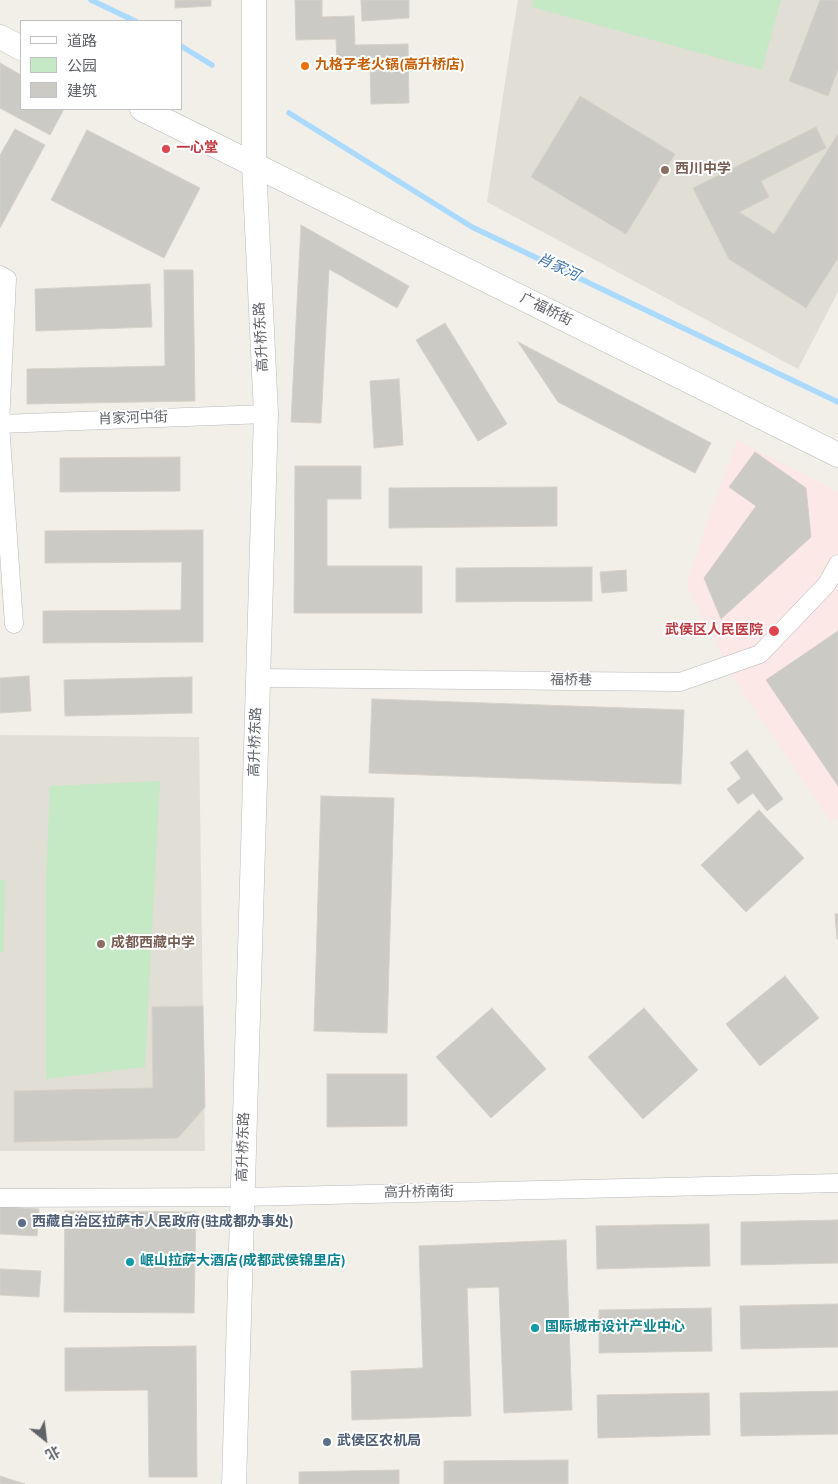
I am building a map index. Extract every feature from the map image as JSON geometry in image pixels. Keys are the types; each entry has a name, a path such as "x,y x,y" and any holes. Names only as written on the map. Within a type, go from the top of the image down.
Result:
{"street":[{"name":"高升桥东路","path":"234,1484 266,414 254,165 254,0"},
{"path":"0,37 20,47"},
{"name":"广福桥街","path":"144,110 838,455"},
{"path":"0,275 7,279 0,424 14,624"},
{"name":"肖家河中街","path":"0,424 266,414"},
{"name":"福桥巷","path":"257,678 680,682 760,654 827,584 838,564"},
{"name":"高升桥南街","path":"0,1198 243,1197 838,1183"}],"shaded area":[{"name":"西川中学","path":"518,0 838,0 838,292 798,369 487,202"},
{"name":"武侯区人民医院","path":"737,440 838,492 838,817 831,822 734,679 686,584"},
{"name":"成都西藏中学","path":"0,735 199,737 205,1151 0,1151"}],"green space":[{"path":"534,0 781,0 762,70 532,7"},
{"path":"160,781 145,1067 46,1079 46,878 50,786"},
{"path":"0,880 5,880 4,952 0,952"}],"building":[{"path":"175,0 211,0 211,6 175,8"},
{"path":"295,0 322,0 322,17 354,16 355,45 408,44 409,103 371,104 370,63 337,64 336,39 296,40"},
{"path":"361,0 409,0 409,18 362,21"},
{"path":"820,0 838,0 838,69 828,96 789,81"},
{"path":"0,63 20,74 20,110 63,110 50,135 0,108"},
{"path":"580,96 675,154 626,234 531,177"},
{"path":"816,127 826,148 761,181 769,197 739,212 774,234 838,134 838,258 806,308 729,259 693,188"},
{"path":"15,129 45,145 0,228 0,155"},
{"path":"87,130 200,188 164,258 51,200"},
{"path":"301,225 409,286 397,308 329,269 321,423 291,422"},
{"path":"164,270 193,270 195,401 27,404 27,369 165,366"},
{"path":"150,284 152,327 36,331 35,289"},
{"path":"445,323 507,424 478,441 416,340"},
{"path":"518,342 711,443 695,473 558,402"},
{"path":"399,379 403,445 374,448 370,381"},
{"path":"755,452 806,488 811,537 721,619 704,578 756,506 729,487"},
{"path":"180,457 180,491 60,492 60,458"},
{"path":"295,466 361,466 361,499 327,499 327,566 422,566 422,613 294,613"},
{"path":"557,487 557,526 389,528 389,488"},
{"path":"203,530 203,642 43,643 43,611 181,610 182,562 45,563 45,531"},
{"path":"592,567 592,601 456,602 456,568"},
{"path":"626,570 627,591 602,593 600,572"},
{"path":"838,631 838,786 766,680"},
{"path":"29,676 31,711 0,713 0,678"},
{"path":"192,677 192,713 65,716 64,680"},
{"path":"372,699 684,710 681,784 369,773"},
{"path":"747,750 783,799 767,811 753,793 738,804 727,789 741,778 730,763"},
{"path":"321,796 394,798 387,1033 314,1031"},
{"path":"759,810 804,858 746,912 701,865"},
{"path":"835,914 838,914 838,939 837,939"},
{"path":"785,976 819,1018 760,1066 726,1024"},
{"path":"203,1006 205,1107 178,1138 14,1142 14,1091 153,1088 152,1007"},
{"path":"492,1008 546,1069 491,1118 436,1057"},
{"path":"644,1008 698,1070 643,1119 588,1057"},
{"path":"327,1074 407,1074 407,1126 327,1127"},
{"path":"0,1207 39,1209 37,1236 0,1234"},
{"name":"岷山拉萨大酒店(成都武侯锦里店)","path":"65,1211 196,1212 194,1313 64,1312"},
{"path":"838,1220 838,1263 741,1265 741,1222"},
{"path":"709,1224 710,1266 597,1269 596,1226"},
{"name":"国际城市设计产业中心","path":"566,1240 572,1410 504,1413 499,1287 467,1288 471,1416 352,1420 351,1371 423,1368 419,1246"},
{"path":"0,1269 41,1271 39,1297 0,1295"},
{"path":"838,1304 838,1347 741,1349 740,1306"},
{"path":"711,1308 712,1351 599,1353 599,1310"},
{"path":"196,1346 197,1477 149,1477 148,1390 65,1391 65,1348"},
{"path":"838,1391 838,1434 741,1436 740,1393"},
{"path":"709,1393 710,1435 598,1438 597,1395"},
{"path":"568,1460 568,1484 444,1484 444,1461"},
{"path":"399,1470 399,1484 299,1484 299,1472"},
{"path":"0,1476 25,1484 0,1484"}],"waterway":[{"name":"肖家河","path":"91,0 133,20"},
{"name":"肖家河","path":"182,47 212,65"},
{"name":"肖家河","path":"289,113 472,227 838,402"}],"place":[{"name":"九格子老火锅(高升桥店)","path":"305,66"},
{"name":"一心堂","path":"166,149"},
{"name":"西川中学","path":"665,170"},
{"name":"武侯区人民医院","path":"774,631"},
{"name":"成都西藏中学","path":"101,944"},
{"name":"西藏自治区拉萨市人民政府(驻成都办事处)","path":"22,1223"},
{"name":"岷山拉萨大酒店(成都武侯锦里店)","path":"130,1262"},
{"name":"国际城市设计产业中心","path":"535,1328"},
{"name":"武侯区农机局","path":"327,1442"}]}
